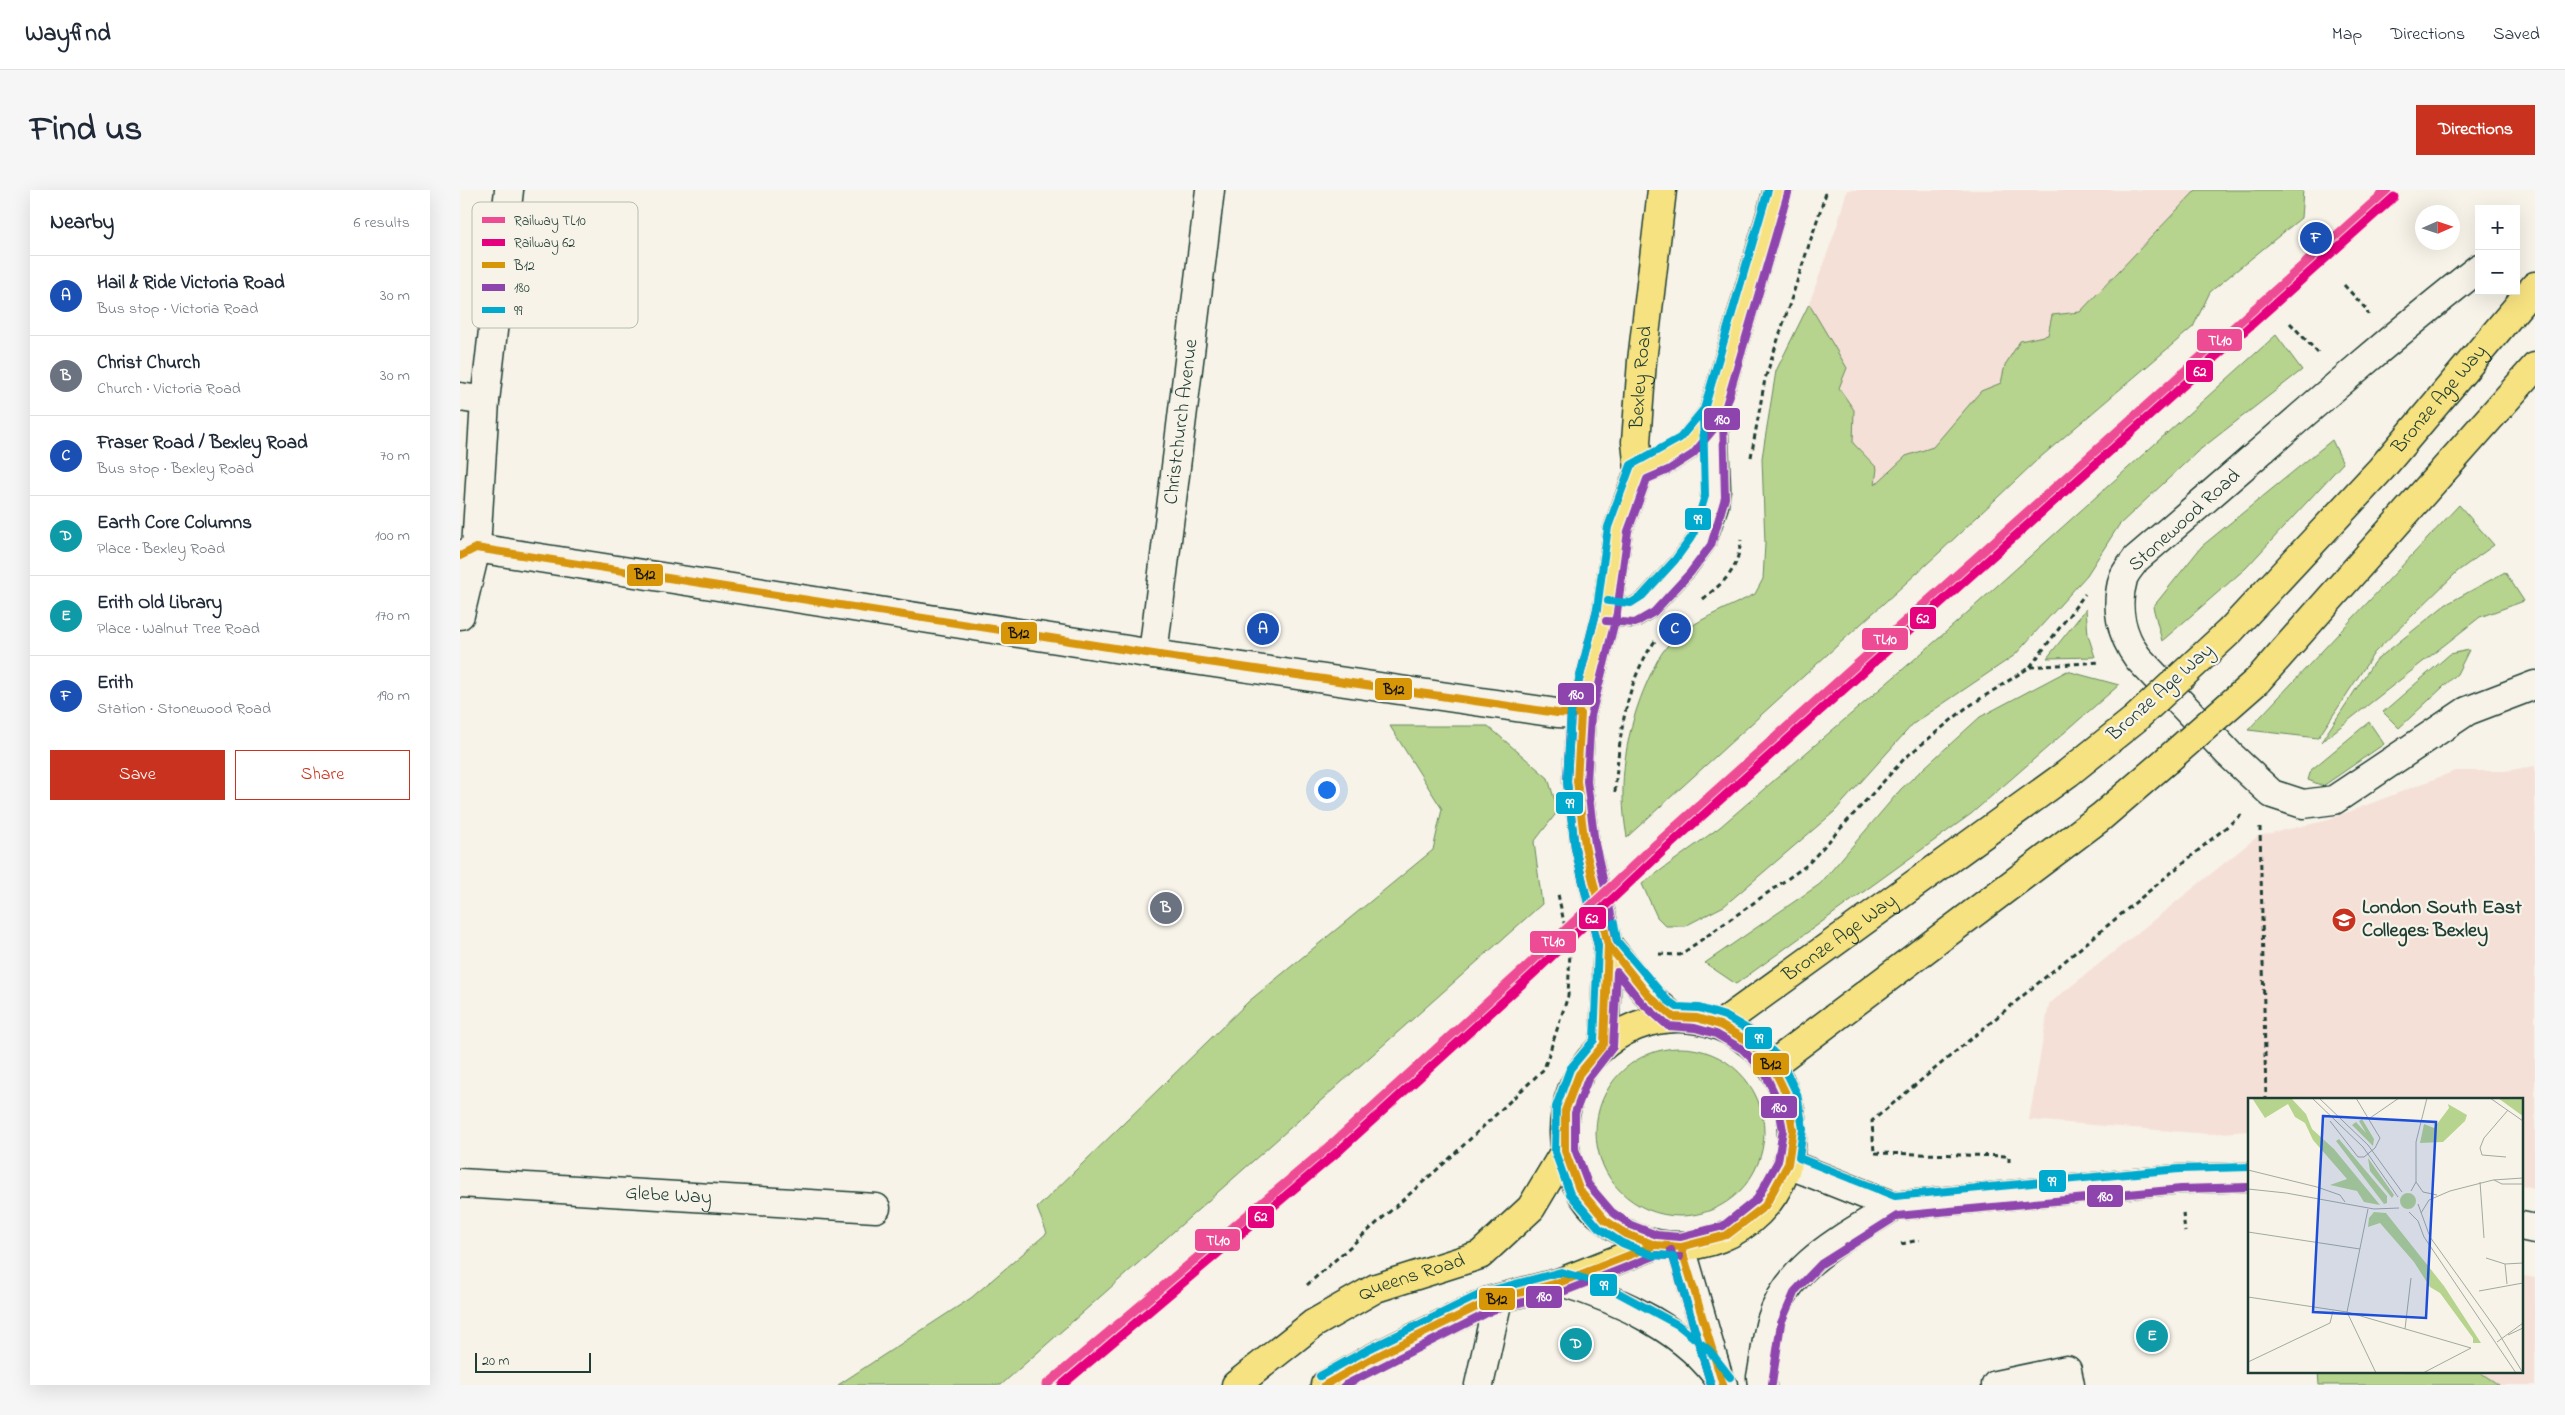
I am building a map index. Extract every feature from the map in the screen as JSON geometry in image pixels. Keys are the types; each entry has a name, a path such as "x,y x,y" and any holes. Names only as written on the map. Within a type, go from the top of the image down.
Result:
{"main road":[{"name":"Bexley Road","path":"1604,1044 1608,945 1585,846 1576,781 1582,714 1607,611 1618,529 1639,471 1636,442 1642,360 1662,190"},
{"path":"1639,471 1663,461 1687,446 1713,414 1778,190"},
{"name":"Bronze Age Way","path":"1720,1025 2068,774 2134,720 2231,630 2381,469 2535,286"},
{"path":"1772,1065 2101,817 2257,681 2535,367"},
{"name":"Bexley Road","path":"1608,945 1649,996 1673,1017"},
{"path":"1325,1385 1371,1359 1498,1298 1561,1282 1668,1246 1728,1236 1766,1206 1788,1164 1793,1130 1787,1096 1772,1065 1748,1041 1720,1025 1697,1018 1673,1017 1636,1025 1604,1044 1579,1074 1565,1111 1565,1151 1578,1189 1605,1220 1626,1234 1668,1246"},
{"name":"Queens Road","path":"1236,1385 1313,1324 1376,1288 1480,1255 1531,1208 1565,1151"}],"street":[{"name":"Christchurch Avenue","path":"1153,654 1210,190"},
{"name":"Stonewood Road","path":"2475,271 2385,343 2136,559 2123,578 2119,612 2128,644 2229,754 2272,794 2303,804 2334,800 2467,711 2535,684"},
{"path":"460,615 468,552 473,399 485,328"},
{"path":"1607,611 1633,613 1648,604 1683,566 1702,540 1714,505 1716,489 1713,414"},
{"path":"468,552 1153,654 1548,711 1582,714"},
{"path":"1788,1164 1894,1206"},
{"path":"1762,1385 1772,1320 1787,1285 1815,1256 1894,1206 2180,1179 2248,1177"},
{"name":"Glebe Way","path":"460,1183 876,1208"},
{"path":"2522,1226 2535,1229"},
{"path":"1668,1246 1721,1382"},
{"path":"1561,1282 1596,1292 1672,1333 1702,1357 1721,1382"},
{"path":"1479,1385 1498,1298"},
{"path":"1996,1385 2066,1370 2070,1385"}],"path":[{"path":"2290,323 2326,361"},
{"path":"1658,954 1680,955 1807,865 1905,758 1966,708 2030,667 2104,568 2123,578"},
{"path":"2030,667 2105,662"},
{"path":"2266,1098 2259,817 2272,794"},
{"path":"2013,1194 2009,1156 1874,1153 1872,1121 2248,809 2272,794"},
{"path":"1304,1288 1441,1166 1544,1069 1568,996 1570,951 1557,888"},
{"path":"2182,1208 2185,1232"},
{"path":"1893,1248 1901,1244 1920,1240"}],"shaded area":[{"path":"1847,190 2254,190 1879,533 1776,371 1809,304 1837,226"},
{"name":"London South East Colleges: Bexley","path":"2535,766 2535,1188 2522,1185 2522,1098 2248,1098 2248,1131 2209,1134 2029,1120 2049,1004 2258,836 2325,821 2455,771 2505,771"},
{"path":"2524,1276 2535,1278 2535,1385 2499,1385 2480,1372 2522,1372 2522,1279"}],"green space":[{"path":"2196,190 2303,190 2301,218 2210,292 2193,327 2036,461 1940,552 1627,837 1623,797 1625,757 1640,699 1655,665 1668,645 1680,634 1700,621 1755,594 1763,579 1765,543 1762,458 1776,371 1809,304 1847,368 1839,388 1854,410 1853,443 1877,468 1875,485 1906,456 1933,447 1981,391 2001,383 2005,365 2020,341 2048,335 2052,315 2080,312"},
{"path":"2276,335 2302,370 2197,452 2119,525 2087,575 2015,655 1913,724 1834,812 1724,906 1685,926 1666,926 1657,917 1642,884 1720,827 1938,639"},
{"path":"2332,440 2343,463 2246,568 2162,641 2153,607 2202,546"},
{"path":"2459,505 2494,545 2458,571 2374,653 2318,738 2248,730"},
{"path":"2505,572 2524,601 2480,617 2321,742 2374,662 2445,605"},
{"path":"2086,609 2088,635 2095,657 2047,658"},
{"path":"2469,650 2457,674 2399,728 2383,712 2450,654"},
{"path":"2067,671 2119,685 1971,814 1736,984 1705,963 1820,884 1901,789 1980,717"},
{"path":"2369,722 2384,744 2323,786 2308,780 2311,770"},
{"path":"1390,726 1488,726 1548,778 1558,811 1534,842 1542,904 1001,1385 838,1385 971,1298 1047,1233 1037,1208 1248,1002 1433,850 1442,809"},
{"path":"1680,1048 1704,1052 1720,1058 1745,1079 1754,1092 1760,1108 1764,1132 1760,1156 1754,1172 1733,1197 1720,1206 1704,1212 1680,1216 1656,1212 1640,1206 1615,1185 1606,1172 1600,1156 1596,1132 1600,1108 1606,1092 1627,1067 1640,1058 1656,1052"},
{"path":"2318,1372 2480,1372 2499,1385 2319,1385"}],"rail line":[{"name":"TL10","path":"1046,1385 1334,1142 1526,967 1656,844 2387,190"},
{"name":"62","path":"1062,1385 1341,1149 1533,974 1663,851 2394,197"}],"transit line":[{"name":"99","path":"1711,1385 1673,1256 1652,1255 1622,1243 1599,1228 1570,1194 1555,1152 1556,1107 1570,1069 1594,1040 1598,946 1575,848 1567,782 1571,712 1597,609 1608,527 1631,465 1680,438 1704,409 1768,190"},
{"name":"180","path":"1617,612 1628,531 1647,479 1668,470 1693,454 1722,419 1788,193"},
{"name":"99","path":"1608,601 1631,603 1642,596 1675,560 1693,535 1705,496 1703,413 1710,389"},
{"name":"180","path":"1606,621 1635,623 1654,612 1690,573 1711,545 1725,498 1723,415 1730,395"},
{"name":"B12","path":"460,556 476,548 1153,654 1557,713 1581,714"},
{"name":"180","path":"1567,781 1571,712 1597,609"},
{"name":"180","path":"1617,613 1591,716 1587,781 1595,844 1617,941"},
{"name":"B12","path":"1577,781 1581,714"},
{"name":"B12","path":"1577,781 1585,846"},
{"name":"B12","path":"1577,781 1585,846"},
{"name":"180","path":"1567,782 1575,848 1598,946"},
{"name":"B12","path":"1585,846 1608,945"},
{"name":"99","path":"1614,923 1617,941 1667,1000 1677,1007 1699,1008 1725,1016 1754,1033 1780,1059 1797,1094 1803,1129 1799,1158 1895,1196 2179,1169 2248,1167"},
{"name":"B12","path":"1608,945 1649,996 1673,1017 1697,1018 1720,1025 1748,1041 1772,1065 1787,1096 1793,1130 1788,1164 1765,1206 1727,1235 1681,1247 1655,1245 1626,1234 1605,1220 1579,1189 1565,1151 1565,1111 1579,1074 1604,1044 1608,945"},
{"name":"180","path":"1617,972 1642,1003 1668,1026 1695,1028 1716,1034 1742,1049 1764,1071 1777,1099 1783,1130 1778,1161 1757,1199 1723,1226 1680,1237 1657,1235 1631,1225 1612,1212 1588,1184 1575,1149 1575,1113 1588,1079 1613,1047 1617,972"},
{"name":"180","path":"1772,1384 1781,1323 1795,1291 1821,1264 1897,1216 2181,1189 2248,1187"},
{"name":"B12","path":"1325,1385 1371,1359 1489,1301 1561,1282 1655,1245 1681,1247"},
{"name":"B12","path":"1681,1247 1723,1385"},
{"name":"180","path":"1671,1250 1711,1385"},
{"name":"180","path":"1345,1385 1493,1310 1565,1291 1657,1255 1680,1257"},
{"name":"99","path":"1320,1376 1367,1350 1485,1292 1561,1272 1600,1283 1678,1325 1709,1350 1730,1377"}],"place":[{"name":"Erith","path":"2316,238"},
{"name":"Hail & Ride Victoria Road","path":"1263,629"},
{"name":"Fraser Road / Bexley Road","path":"1675,629"},
{"name":"Christ Church","path":"1166,908"},
{"name":"London South East Colleges: Bexley","path":"2344,920"},
{"name":"Erith Old Library","path":"2152,1336"},
{"name":"Earth Core Columns","path":"1576,1344"}]}
